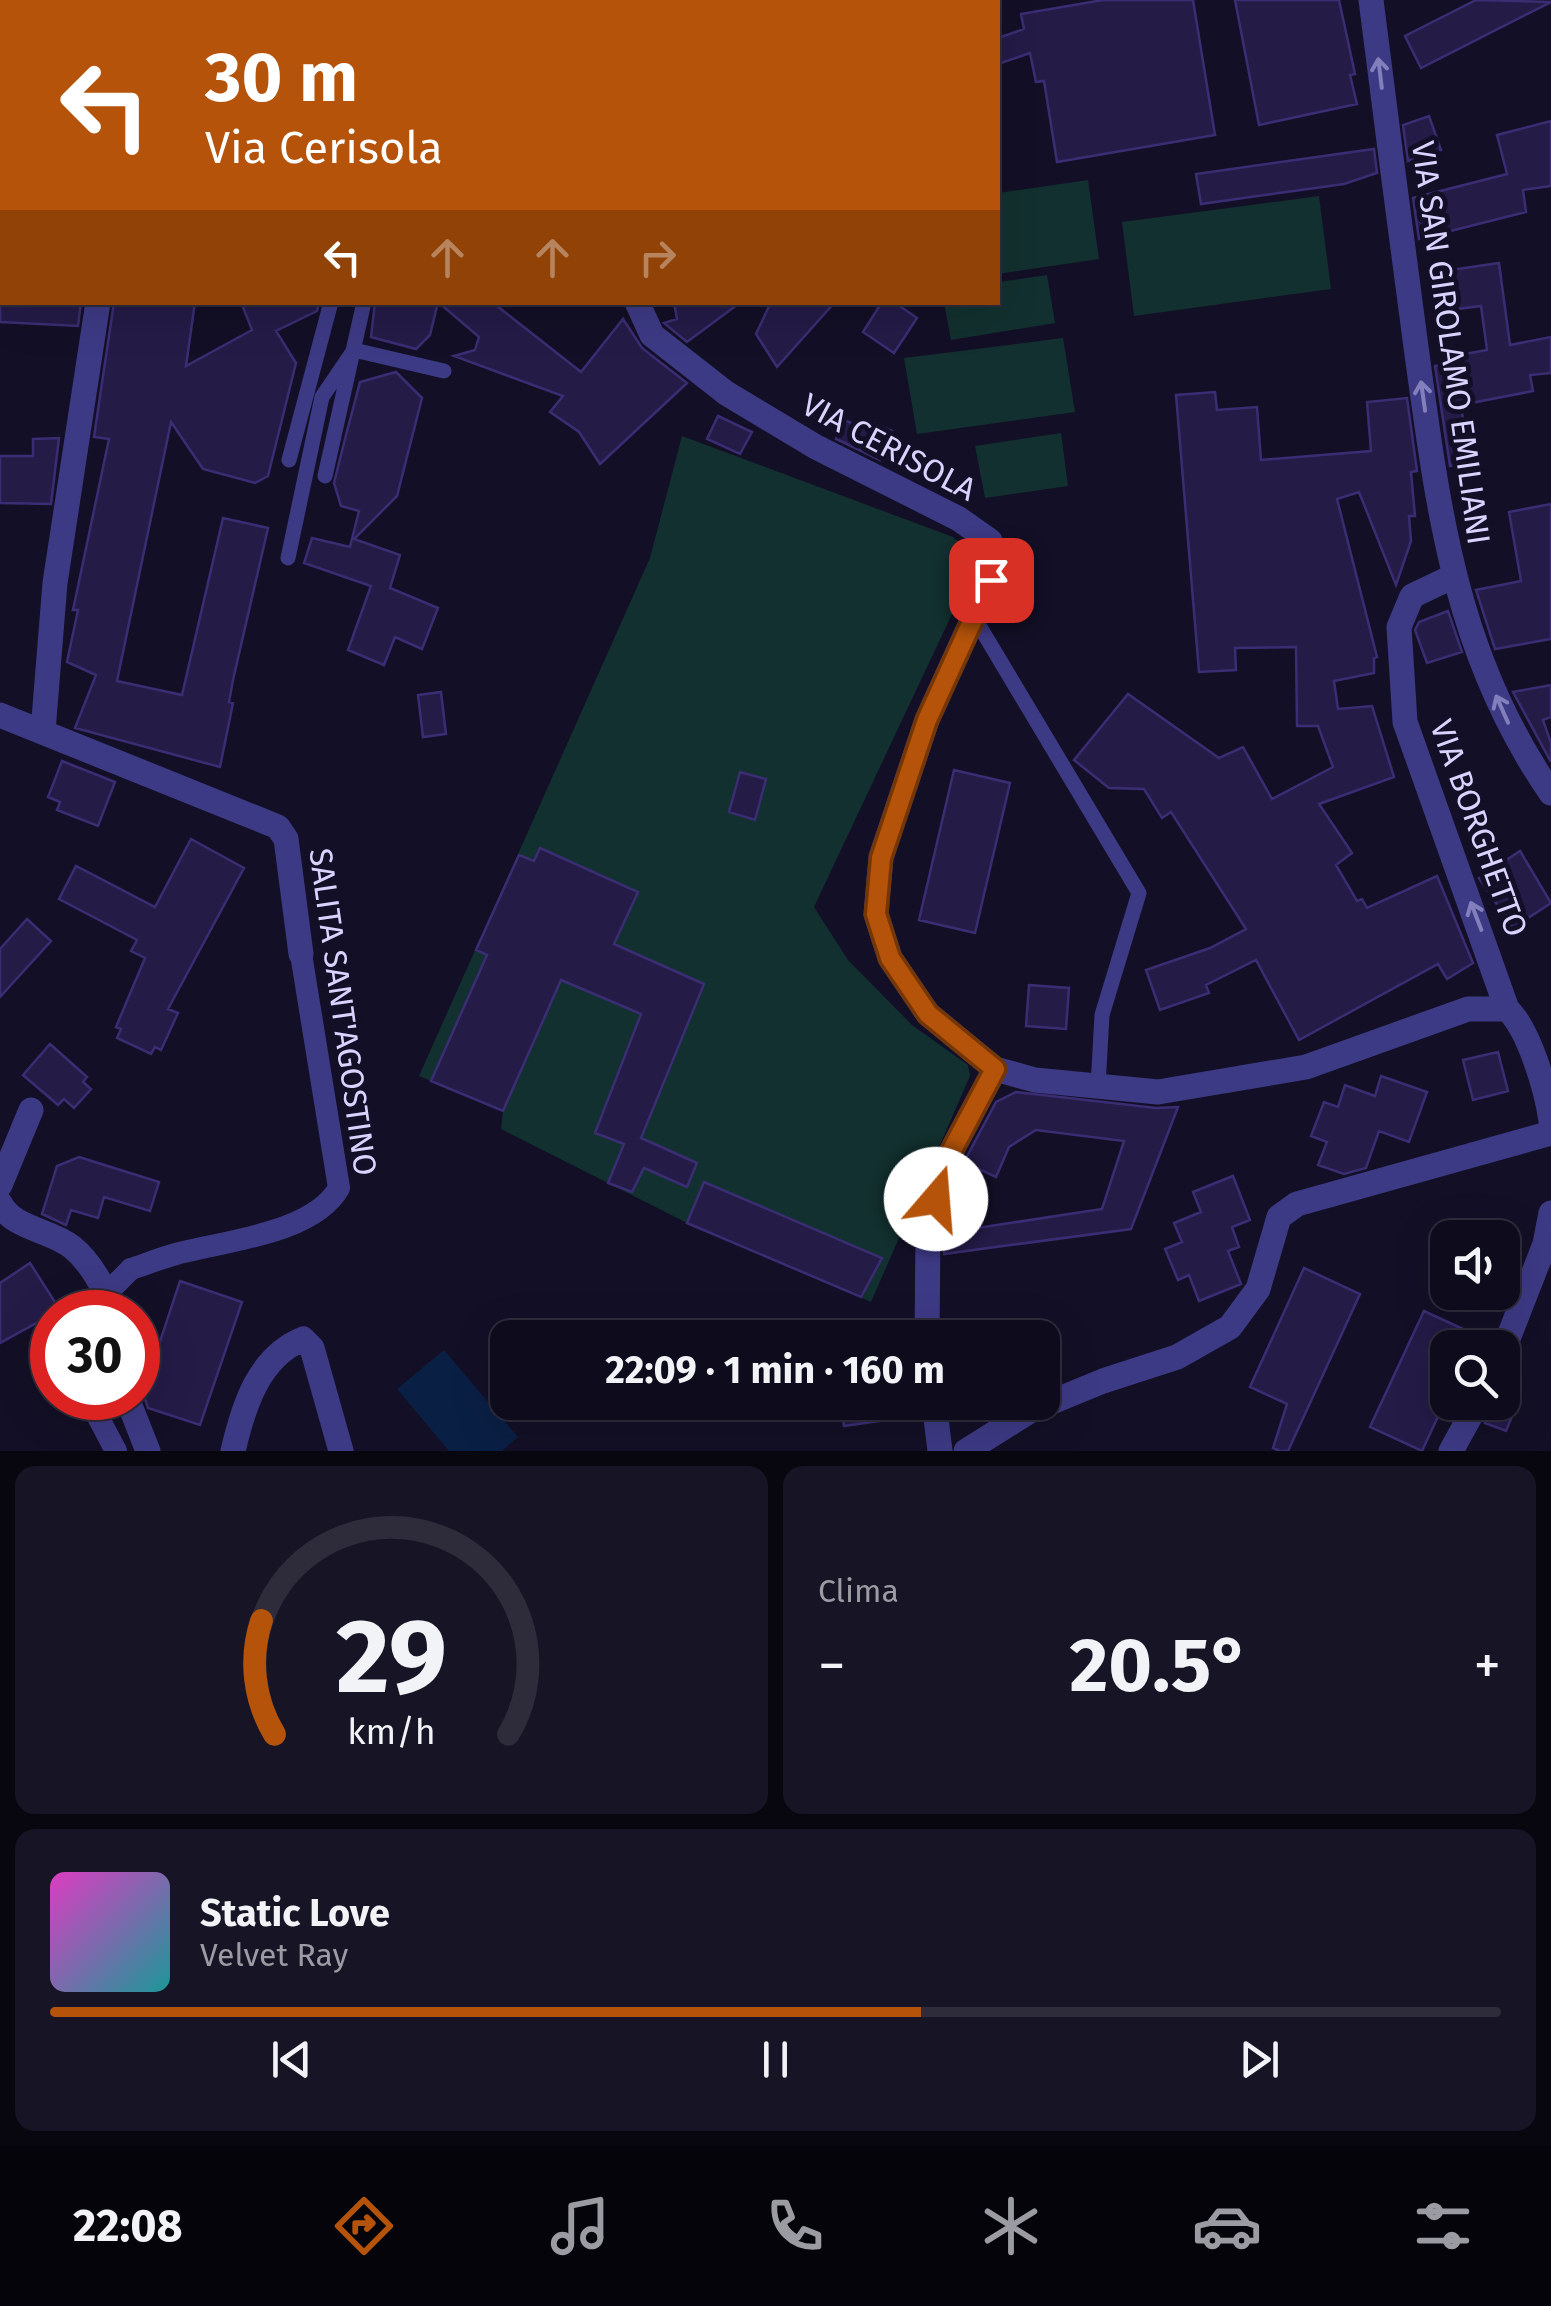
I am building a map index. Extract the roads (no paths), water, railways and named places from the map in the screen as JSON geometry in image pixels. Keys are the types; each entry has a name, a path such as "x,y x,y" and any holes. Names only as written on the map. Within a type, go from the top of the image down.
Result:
{"street":[{"name":"VIA SAN GIROLAMO EMILIANI","path":"1371,0 1440,524 1472,640 1520,749 1551,793"},
{"path":"0,715 42,731 55,583 98,305"},
{"name":"VIA CERISOLA","path":"637,305 652,335 726,393 816,448 958,519 990,541 991,580 927,720 881,858 876,914 890,958 928,1014 995,1069 1035,1080 1158,1092 1306,1067 1468,1008 1507,1009"},
{"name":"VIA BORGHETTO","path":"1454,576 1412,596 1400,627 1405,722 1507,1009"},
{"name":"SALITA SANT'AGOSTINO","path":"42,731 278,827 286,839 339,1188 334,1198 285,1229 175,1254 131,1269 116,1290"},
{"path":"1507,1009 1519,1020 1549,1104 1551,1121"},
{"path":"927,1320 928,1232 943,1167 995,1069"},
{"path":"0,1185 31,1110"},
{"path":"966,1451 1030,1412 1103,1381 1177,1357 1230,1327 1258,1289 1280,1217 1297,1204 1551,1133"},
{"path":"0,1203 13,1220 53,1235 74,1248 100,1280 100,1290"},
{"path":"1511,1330 1544,1244 1551,1214"},
{"path":"233,1451 254,1384 284,1347 303,1339 312,1348 341,1451"},
{"path":"100,1420 116,1451"},
{"path":"135,1420 148,1451"},
{"path":"936,1420 940,1451"},
{"path":"1451,1451 1468,1420"}],"lane":[{"path":"289,460 331,305"},
{"path":"326,476 363,305"},
{"path":"354,350 444,371"},
{"path":"288,558 322,397 354,350"},
{"path":"974,617 1139,893 1102,1015 1098,1086"}],"water":[{"path":"444,1350 490,1404 490,1420 504,1420 518,1437 502,1451 449,1451 397,1389"}]}
